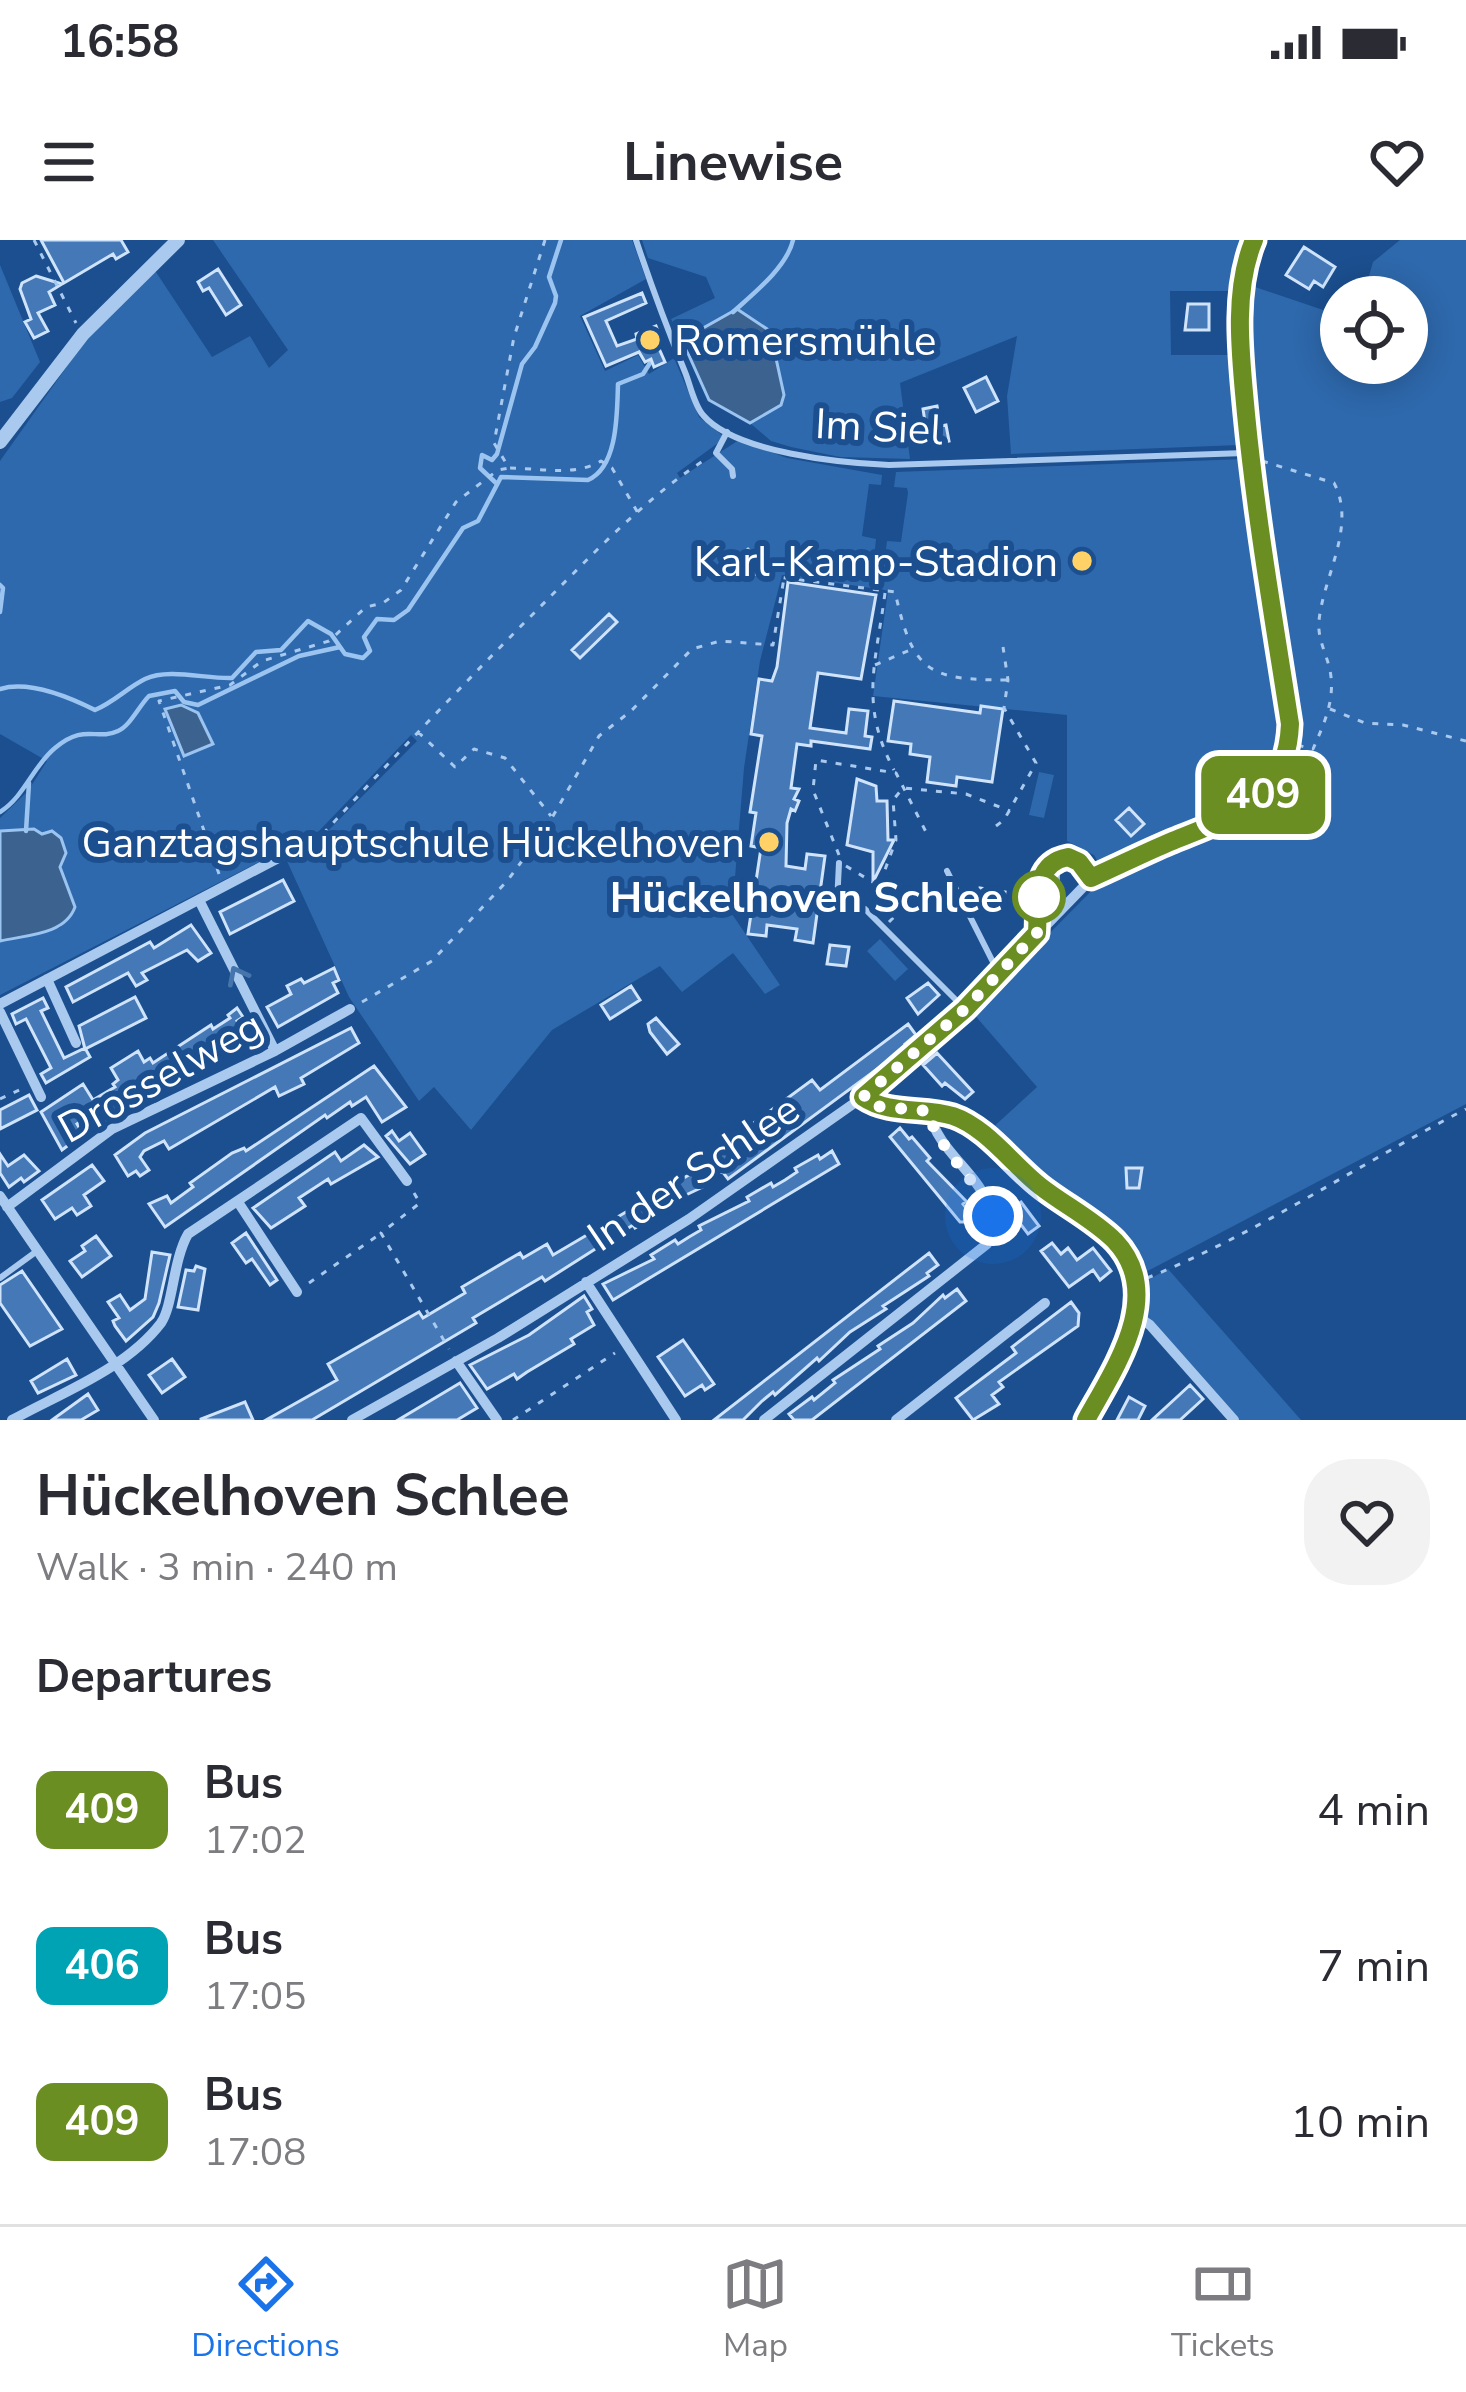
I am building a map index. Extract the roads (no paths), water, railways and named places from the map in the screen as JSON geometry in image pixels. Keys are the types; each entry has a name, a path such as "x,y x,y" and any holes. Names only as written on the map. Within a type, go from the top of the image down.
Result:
{"street":[{"path":"0,442 5,422 83,334 178,240"},
{"path":"1037,933 1041,875 1052,862 1068,857 1079,862 1091,878 1230,818 1269,789 1289,743 1290,724 1248,453 1242,300 1254,240"},
{"path":"40,1097 0,1008 284,855"},
{"path":"1052,862 1053,917"},
{"name":"In der Schlee","path":"352,1420 689,1219 863,1097 965,1009 1091,878"},
{"path":"199,899 275,1051"},
{"path":"47,979 76,1043"},
{"name":"Drosselweg","path":"3,1202 112,1129 275,1051 350,1009"},
{"path":"863,1097 875,1106 956,1117 1096,1225 1124,1253 1134,1283 1130,1338 1086,1420"},
{"path":"764,1420 987,1244 993,1216 981,1189 932,1130 928,1111"},
{"path":"12,1420 117,1363 164,1320 176,1254 188,1234 362,1118 407,1180"},
{"path":"3,1202 154,1420"},
{"path":"238,1202 297,1292"},
{"path":"586,1282 676,1420"},
{"path":"896,1420 1046,1304"},
{"path":"1135,1315 1150,1325 1234,1420"},
{"path":"456,1361 497,1420"}],"lane":[{"path":"636,240 702,414 727,432 716,453 733,476"},
{"name":"Im Siel","path":"727,432 789,454 840,464 1248,453"},
{"path":"839,860 837,903 865,909 965,1009"},
{"path":"947,871 999,974"},
{"path":"0,1278 37,1251"}],"waterway":[{"path":"496,483 480,468 482,455 492,460 497,454 522,364 555,303 549,277 561,240"},
{"path":"733,312 777,270 793,240"},
{"path":"0,689 36,688 95,710 155,676 232,678 256,652 281,650 308,621 331,634 345,654 363,658 370,651 364,637 377,619 394,620 408,610 463,528 478,521 501,477 588,480 598,473 614,438 618,384 643,374 650,363"},
{"path":"0,585 0,612"},
{"path":"0,812 55,748 74,736 118,731 149,696 175,691 184,702 198,705 299,656 340,647"},
{"path":"26,831 29,783"}],"place":[{"name":"Romersmühle","path":"650,340"},
{"name":"Karl-Kamp-Stadion","path":"1082,561"},
{"name":"Ganztagshauptschule Hückelhoven","path":"769,842"},
{"name":"Hückelhoven Schlee","path":"1039,897"}]}
